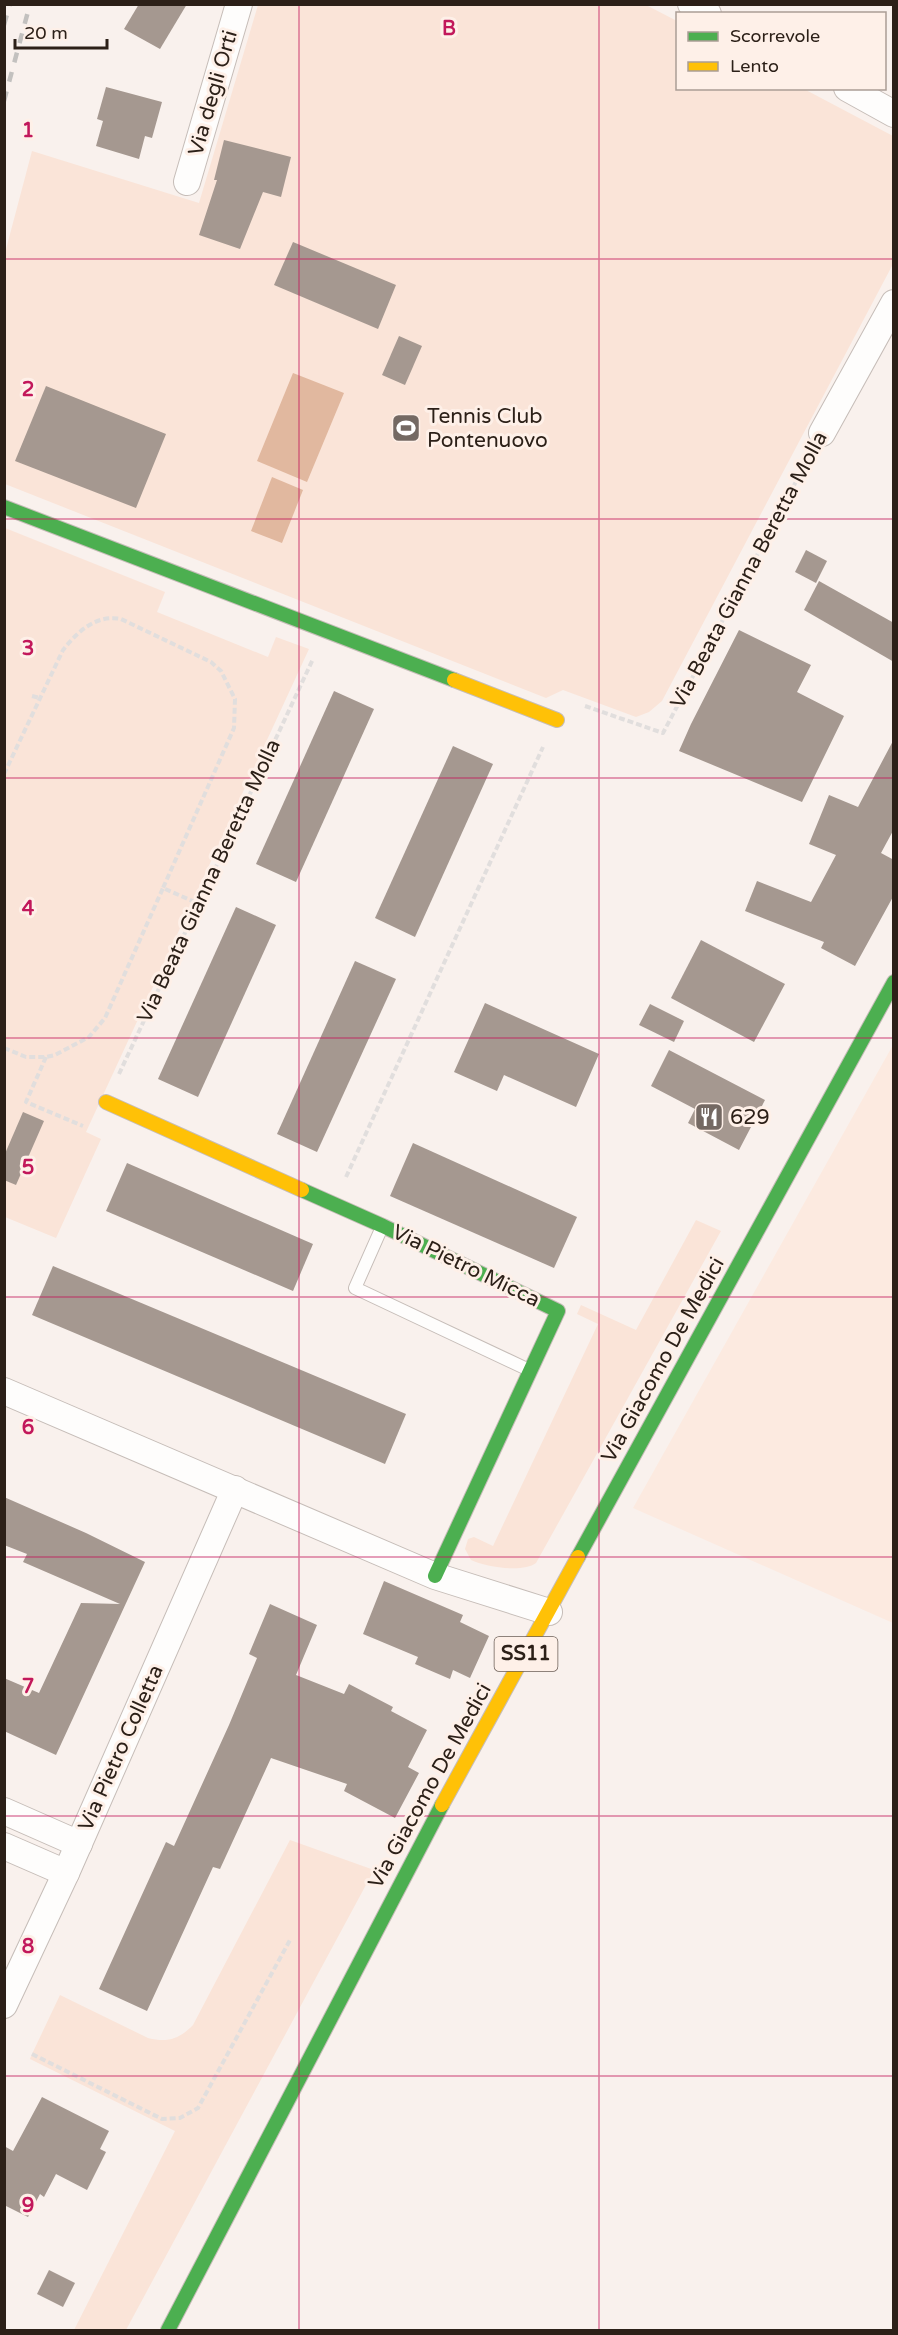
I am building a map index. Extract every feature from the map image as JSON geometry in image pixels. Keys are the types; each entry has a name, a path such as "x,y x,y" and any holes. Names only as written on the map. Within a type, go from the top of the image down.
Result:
{"main road":[{"path":"4,507 557,720"},
{"name":"Via Giacomo De Medici","path":"168,2331 412,1859 894,982"},
{"name":"Via Pietro Micca","path":"106,1102 382,1226 558,1311 435,1576"}],"street":[{"name":"Via degli Orti","path":"187,182 239,4"},
{"path":"691,4 705,12"},
{"path":"851,90 894,114"},
{"name":"Via Beata Gianna Beretta Molla","path":"822,433 894,303"},
{"path":"4,1391 435,1576 549,1612"},
{"name":"Via Pietro Colletta","path":"4,2005 79,1844 235,1489"},
{"path":"4,1811 79,1844"},
{"path":"4,1846 66,1873"}],"lane":[{"path":"382,1226 355,1288 530,1371"}],"path":[{"name":"Via Beata Gianna Beretta Molla","path":"334,1204 557,720 574,702 663,733 822,433"},
{"path":"4,774 59,658 72,639 97,620 113,617 121,619 211,662 227,680 236,699 234,728 105,1018 89,1037 55,1055 26,1058 4,1048"},
{"name":"Via Beata Gianna Beretta Molla","path":"46,1057 27,1102 93,1131 326,631"},
{"path":"32,696 40,698"},
{"path":"163,888 199,904"},
{"path":"32,2054 162,2120 180,2118 198,2108 290,1940"}],"shaded area":[{"name":"Tennis Club Pontenuovo","path":"258,5 646,5 676,20 676,90 806,90 893,136 893,264 662,701 649,712 636,717 563,690 546,698 5,484 5,253 32,151 199,203"},
{"path":"293,373 344,393 307,482 257,461"},
{"path":"272,477 303,490 282,543 251,531"},
{"path":"5,528 165,592 157,612 268,657 276,637 309,649 86,1132 101,1139 56,1238 5,1217"},
{"path":"893,1045 893,1623 633,1508"},
{"path":"696,1220 721,1231 536,1563 522,1568 504,1568 471,1560 465,1549 468,1539 474,1537 493,1546 598,1324 577,1314 581,1305 636,1330"},
{"path":"290,1840 374,1870 126,2330 74,2330 175,2131 30,2059 32,2054 60,1995 148,2038 173,2039 188,2030 193,2025"}],"building":[{"path":"139,4 187,4 160,49 124,29"},
{"path":"106,87 162,102 152,138 145,136 139,159 96,146 103,121 97,119"},
{"path":"224,140 291,157 281,197 263,192 240,249 199,235 217,180 214,180"},
{"path":"293,242 396,285 378,329 274,285"},
{"path":"399,336 422,346 405,385 382,375"},
{"path":"46,386 166,434 136,508 15,461"},
{"path":"806,550 827,561 816,583 795,572"},
{"path":"819,581 894,623 894,662 804,610"},
{"path":"739,630 811,665 797,692 844,716 802,802 679,751"},
{"path":"334,691 374,709 296,882 256,864"},
{"path":"894,739 894,829 881,853 894,860 894,895 855,966 821,948 824,942 745,911 757,881 811,902 836,855 809,844 829,795 858,807"},
{"path":"453,746 493,764 415,937 375,918"},
{"path":"236,907 276,925 198,1097 158,1079"},
{"path":"701,940 785,984 754,1042 671,998"},
{"path":"355,961 396,979 317,1152 277,1134"},
{"path":"485,1003 599,1054 576,1107 504,1075 497,1091 454,1072"},
{"path":"650,1004 684,1021 674,1042 639,1025"},
{"path":"669,1050 765,1100 739,1150 688,1123 695,1109 651,1086"},
{"path":"23,1112 44,1121 16,1185 4,1180 4,1156"},
{"path":"413,1143 577,1217 554,1268 390,1196"},
{"path":"127,1163 313,1244 293,1291 106,1211"},
{"path":"53,1266 406,1414 385,1464 32,1315"},
{"path":"4,1497 145,1562 56,1755 4,1731 4,1678 39,1693 81,1603 120,1604 23,1562 27,1554 4,1545"},
{"path":"384,1581 463,1615 460,1622 489,1636 470,1678 453,1670 450,1679 415,1664 418,1657 363,1634"},
{"path":"270,1604 317,1625 296,1675 344,1694 349,1684 393,1707 391,1711 427,1730 408,1767 419,1773 395,1818 344,1791 347,1784 271,1758 220,1869 213,1867 147,2011 99,1989 166,1842 174,1846 229,1725 257,1658 249,1654"},
{"path":"42,2097 109,2131 100,2149 106,2152 87,2190 56,2174 44,2197 40,2194 28,2217 4,2205 4,2146 13,2151"},
{"path":"49,2270 75,2283 63,2307 37,2294"}],"railway":[{"path":"4,25 10,4"},
{"path":"4,101 30,4"}],"traffic: fast":[{"path":"4,507 454,680"},
{"path":"578,1557 894,982"},
{"path":"302,1190 383,1226 558,1311 435,1576"},
{"path":"168,2330 442,1805"}],"traffic: slow":[{"path":"454,680 557,720"},
{"path":"106,1102 302,1190"},
{"path":"442,1805 578,1557"}],"place":[{"name":"Tennis Club Pontenuovo","path":"406,428"},
{"name":"629","path":"709,1117"}]}
